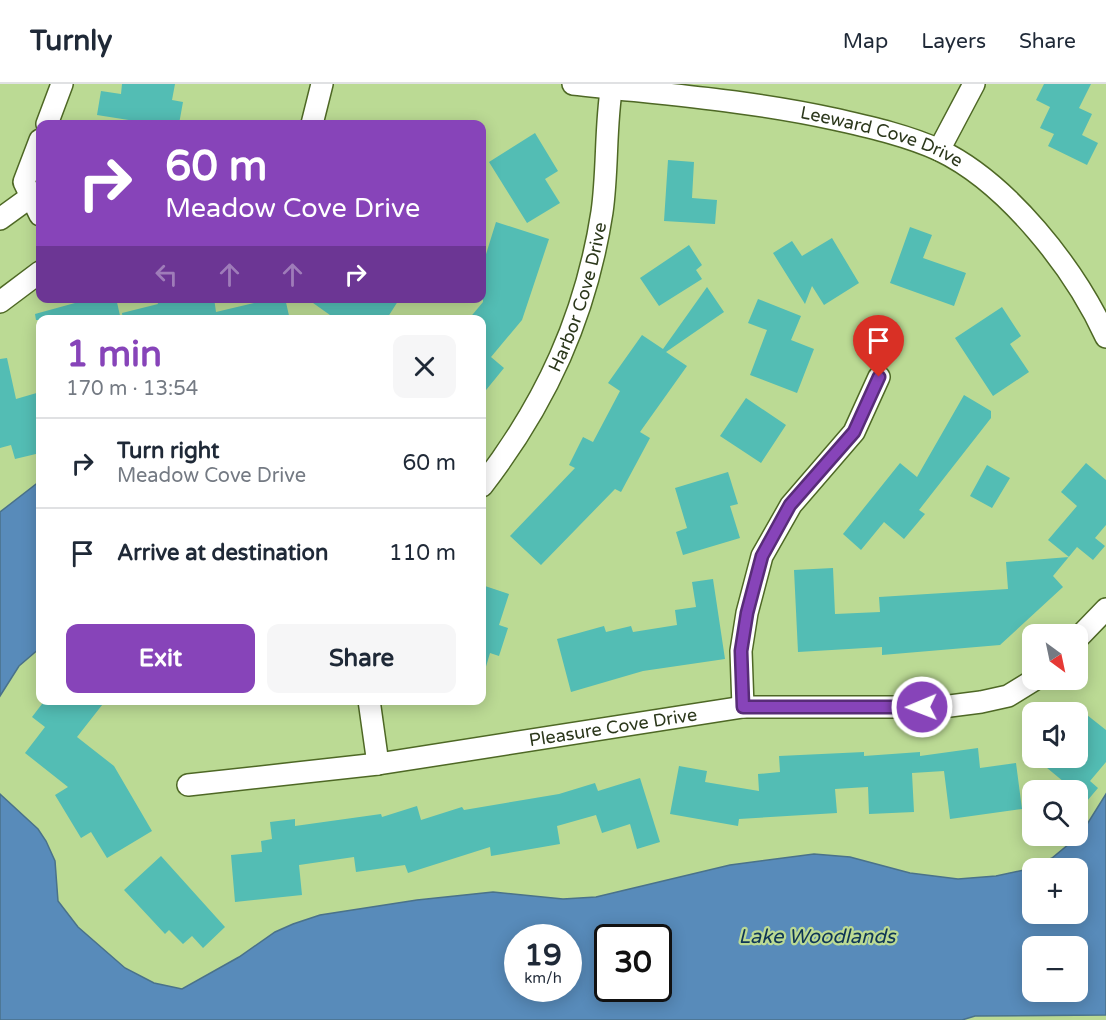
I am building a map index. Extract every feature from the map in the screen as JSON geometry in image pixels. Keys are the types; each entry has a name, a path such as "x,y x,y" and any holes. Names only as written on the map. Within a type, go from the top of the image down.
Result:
{"street":[{"path":"49,120 63,84"},
{"path":"313,120 322,84"},
{"name":"Leeward Cove Drive","path":"573,84 612,86 755,103 861,125 939,150 981,179 1036,227 1077,282 1106,337"},
{"path":"939,150 974,84"},
{"name":"Harbor Cove Drive","path":"486,480 534,413 562,355 584,294 602,210 612,86"},
{"path":"0,219 35,207 24,182 36,150"},
{"path":"0,302 36,275"},
{"path":"743,707 741,651 747,613 762,556 790,505 854,432 879,377"},
{"path":"1088,628 1106,609"},
{"name":"Pleasure Cove Drive","path":"188,785 378,764 743,707 942,707 1008,696 1022,687"},
{"path":"370,705 378,764"}],"water":[{"path":"36,484 36,651 19,666 0,696 0,512"},
{"name":"Lake Woodlands","path":"0,794 38,829 46,841 55,861 58,901 78,927 125,968 154,983 182,989 239,957 275,932 320,915 417,900 493,892 563,899 596,897 730,865 814,854 850,857 910,873 958,879 996,876 1022,870 1022,924 1088,924 1088,858 1052,858 1066,846 1088,846 1088,823 1106,794 1106,1015 975,1016 962,1020 0,1020"}],"building":[{"path":"122,84 175,84 172,100 183,102 180,120 129,120 97,115 101,91 121,94"},
{"path":"1044,84 1091,84 1079,108 1092,114 1082,135 1098,143 1087,165 1048,146 1054,134 1040,128 1050,107 1036,100"},
{"path":"535,133 558,171 545,179 560,203 527,223 489,162"},
{"path":"668,160 694,162 692,198 717,200 715,224 664,221"},
{"path":"496,222 549,239 522,320 491,357 504,368 486,390 486,315 472,315 482,303 486,303 486,254"},
{"path":"910,227 932,235 923,258 966,273 954,306 890,283"},
{"path":"832,238 859,283 824,305 812,286 805,304 773,253 792,241 802,256"},
{"path":"689,245 702,265 696,270 702,279 659,306 640,278"},
{"path":"707,287 724,312 666,352 687,366 640,432 650,438 621,492 615,489 541,565 510,536 575,468 569,465 583,437 593,442 620,391 608,383 642,335 663,349"},
{"path":"758,299 801,316 791,340 814,349 797,393 750,375 767,330 748,323"},
{"path":"75,303 117,303 120,315 36,315 36,320 35,314"},
{"path":"215,303 216,312 254,303 286,303 289,315 122,315 122,313 158,304"},
{"path":"313,303 397,303 389,315 330,315"},
{"path":"1002,307 1021,336 1010,344 1029,372 993,396 955,338"},
{"path":"7,358 16,399 36,393 36,454 15,459 11,445 0,448 0,359"},
{"path":"964,395 991,411 991,418 919,510 925,514 904,539 884,522 861,550 843,534 900,463 917,477"},
{"path":"746,398 786,425 761,463 720,436"},
{"path":"1086,463 1106,480 1106,525 1095,538 1105,546 1093,560 1077,547 1069,557 1048,540 1077,506 1061,492"},
{"path":"987,465 1010,478 992,508 970,496"},
{"path":"728,472 738,504 730,506 740,538 683,555 676,532 687,528 675,488"},
{"path":"1069,557 1053,576 1063,587 1000,645 882,655 882,647 798,652 794,570 833,568 835,614 880,612 879,597 1008,589 1006,562"},
{"path":"713,579 725,659 643,671 571,692 557,639 604,626 606,632 631,626 633,632 677,625 675,610 696,607 692,582"},
{"path":"486,586 509,594 499,625 508,628 499,656 490,653 486,667"},
{"path":"41,705 102,705 77,737 114,766 152,831 107,858 91,832 81,838 55,795 68,787 25,753 45,727 32,717"},
{"path":"1088,716 1106,730 1106,762 1090,781 1098,788 1088,800 1088,780 1062,780 1047,768 1088,768"},
{"path":"978,748 980,768 1016,763 1022,809 950,819 944,771 912,773 914,812 869,814 868,787 835,789 837,813 739,819 738,826 670,814 679,766 707,771 705,782 759,791 758,774 780,772 779,756 864,752 864,756 920,752 920,756"},
{"path":"640,778 660,842 637,849 630,824 602,833 596,815 557,826 560,844 491,856 490,847 408,873 405,865 356,872 354,857 299,865 302,895 235,902 231,855 262,852 261,841 272,839 270,822 295,819 295,826 381,814 382,817 417,806 421,820 462,807 464,810 559,794 595,783 598,791"},
{"path":"161,856 225,927 203,948 192,936 183,944 169,930 165,934 124,890"}],"route":[{"path":"879,377 854,432 790,505 762,556 747,613 741,651 743,707 922,707"}]}
